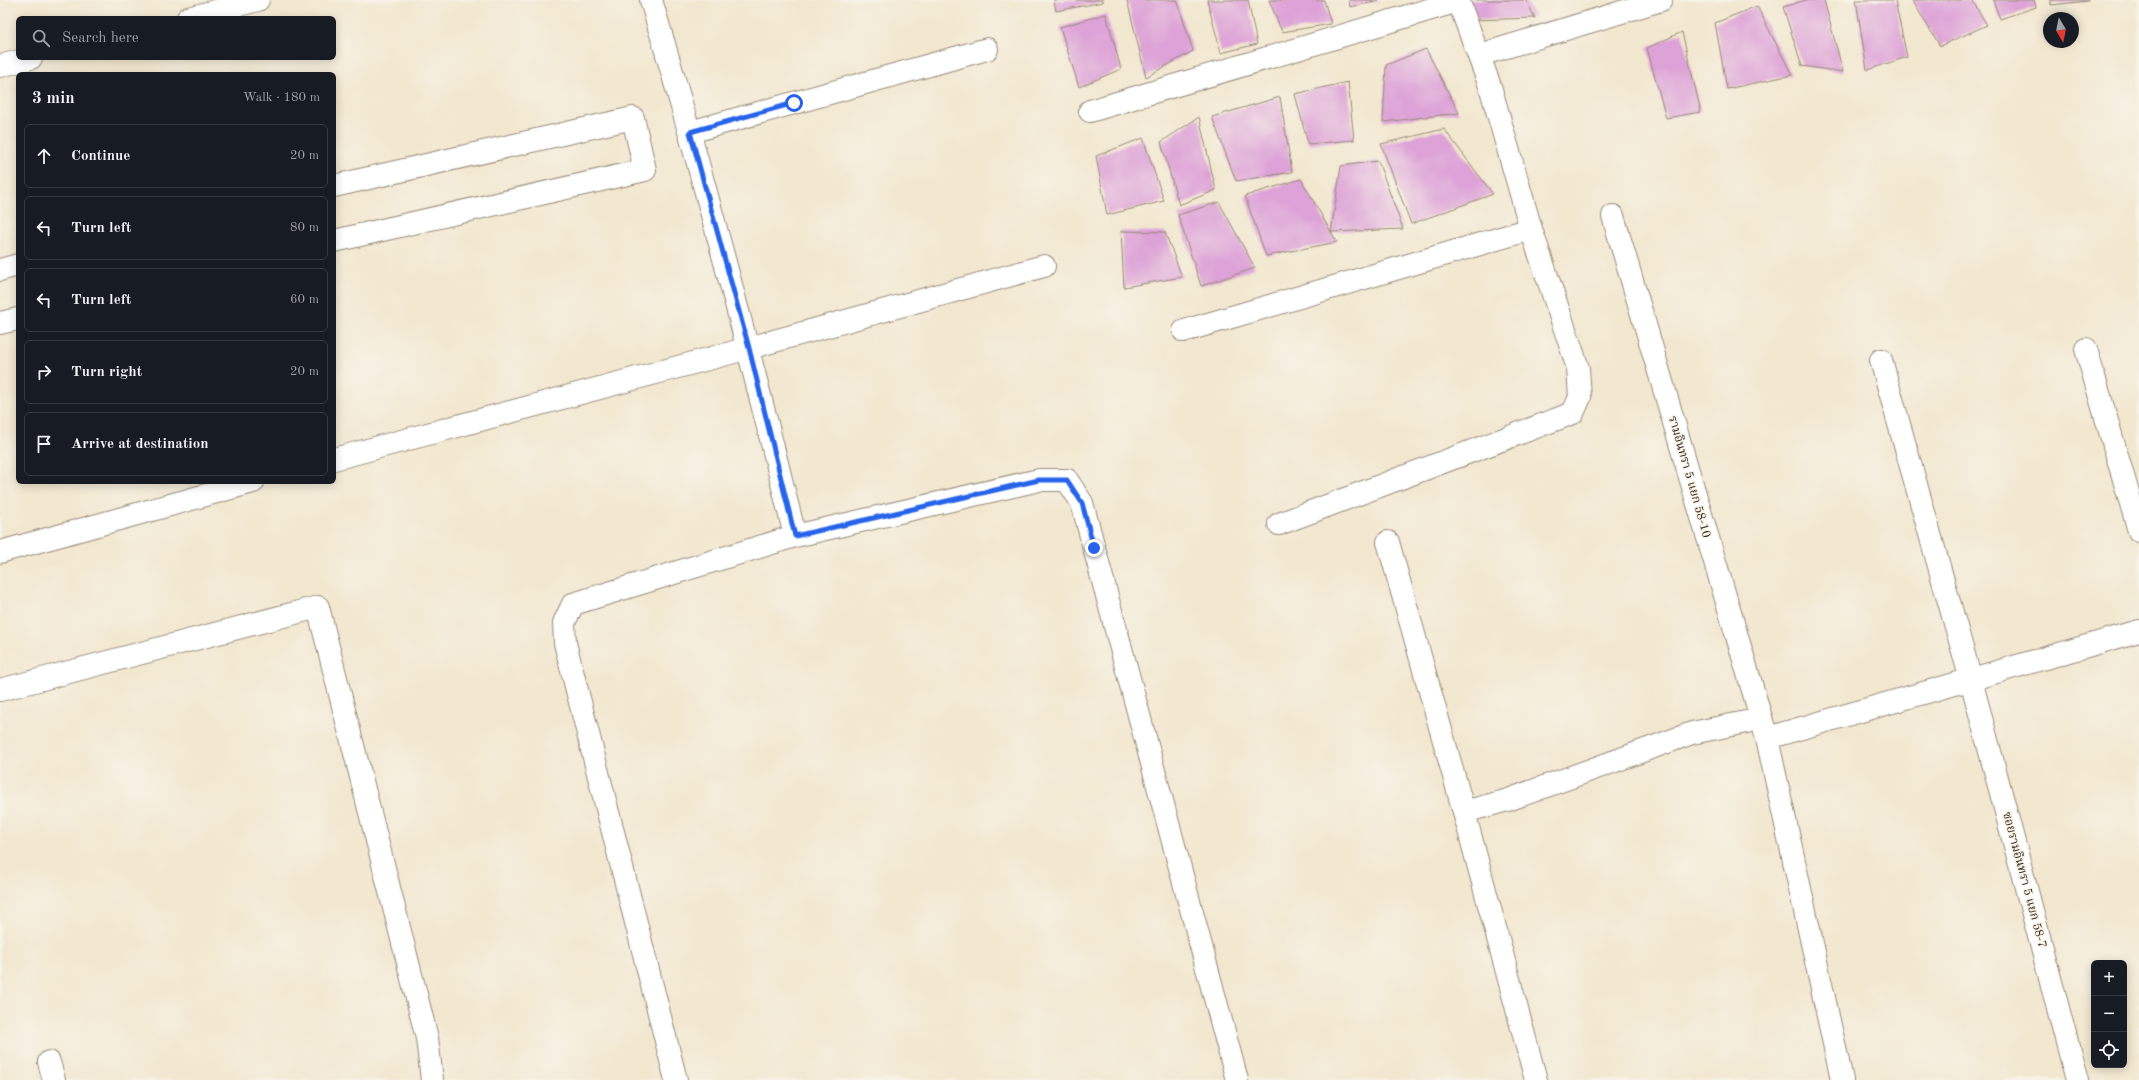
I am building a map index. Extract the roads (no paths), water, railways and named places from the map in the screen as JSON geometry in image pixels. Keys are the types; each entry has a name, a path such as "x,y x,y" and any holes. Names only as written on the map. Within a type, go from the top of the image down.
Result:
{"street":[{"path":"196,16 258,0"},
{"path":"651,0 690,132 749,348 795,536"},
{"path":"1090,111 1458,0 1480,55 1531,229 1578,368 1580,397 1573,413 1279,524"},
{"path":"1480,55 1661,0"},
{"path":"690,132 987,50"},
{"path":"0,66 23,60"},
{"path":"336,186 633,118 645,170 336,241"},
{"name":"รามอินทรา 5 แยก 58-10","path":"1612,216 1764,729 1842,1080"},
{"path":"1184,332 1531,229"},
{"path":"0,270 16,266"},
{"path":"336,458 749,348 1044,266"},
{"path":"0,323 16,319"},
{"path":"2086,349 2139,531"},
{"name":"ซอยรามอินทรา 5 แยก 58-7","path":"1881,360 1971,680 2077,1080"},
{"path":"676,1080 564,643 564,623 573,604 795,536 1039,480 1067,480 1082,503 1237,1080"},
{"path":"0,552 246,484"},
{"path":"1388,542 1464,812 1536,1080"},
{"path":"0,690 318,607 427,1038 432,1080"},
{"path":"1464,812 1508,800 1692,733 1764,729 1971,680 2139,631"}]}
